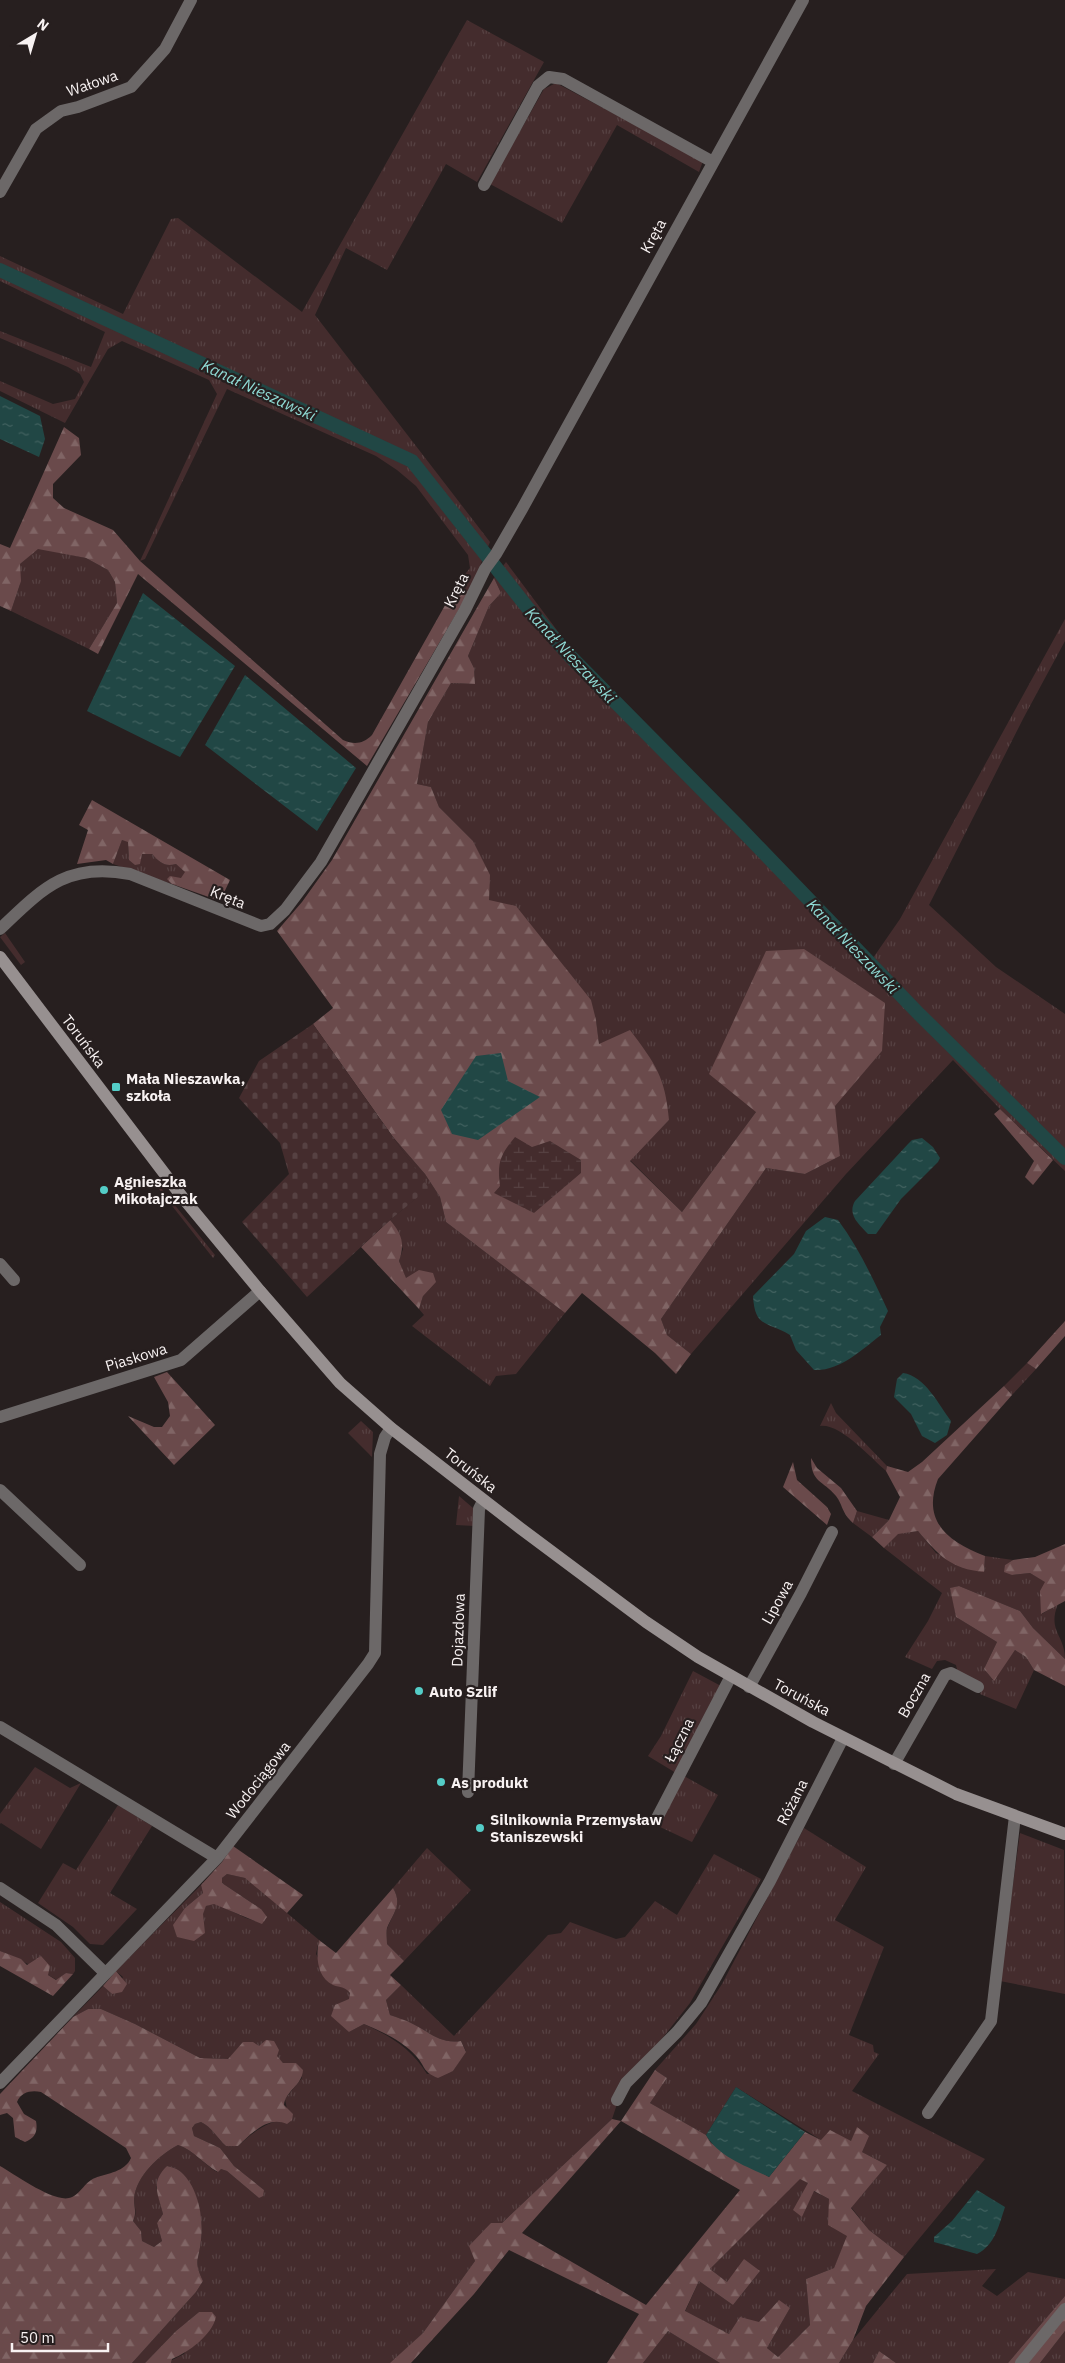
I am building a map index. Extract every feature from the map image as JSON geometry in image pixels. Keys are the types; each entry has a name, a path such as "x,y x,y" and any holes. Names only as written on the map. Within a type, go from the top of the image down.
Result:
{"main road":[{"name":"Toruńska","path":"0,957 183,1198 260,1291 340,1383 391,1428 483,1501 646,1622 749,1687 894,1764 956,1794 1065,1834"}],"street":[{"name":"Wałowa","path":"0,192 36,129 61,111 78,107 131,87 166,49 191,0"},
{"name":"Kręta","path":"0,929 41,891 61,880 90,870 108,870 130,874 261,926 277,920 326,853 460,618 485,569 496,554 803,0"},
{"path":"484,185 538,86 549,76 563,79 713,162"},
{"path":"0,1264 14,1280"},
{"name":"Piaskowa","path":"0,1417 181,1360 260,1291"},
{"name":"Wodociągowa","path":"1,2082 105,1973 189,1890 217,1858 375,1653 380,1454 385,1437 391,1428"},
{"path":"0,1490 80,1565"},
{"name":"Dojazdowa","path":"468,1792 479,1509 483,1501"},
{"name":"Lipowa","path":"749,1687 832,1532"},
{"name":"Boczna","path":"894,1764 945,1674 951,1673 978,1687"},
{"name":"Łączna","path":"658,1818 731,1676"},
{"path":"0,1728 217,1858"},
{"name":"Różana","path":"617,2100 626,2083 677,2032 701,2003 770,1881 844,1738"},
{"path":"928,2113 991,2021 1016,1816"},
{"path":"0,1888 56,1925 105,1973"},
{"path":"1021,2363 1065,2309"}],"green space":[{"path":"467,20 544,62 477,182 446,164 387,270 346,248 315,315 490,542 469,592 457,584 470,568 468,555 416,486 397,470 376,456 227,389 145,559 140,561 217,394 209,380 122,341 108,349 65,423 0,391 0,381 53,404 75,399 84,382 80,374 68,367 0,338 0,331 91,367 105,332 0,281 0,256 123,314 171,219 178,218 302,312"},
{"path":"556,83 703,161 699,172 617,125 562,223 490,184 544,89"},
{"path":"64,427 79,438 81,455 53,484 53,498 64,508 113,530 140,561 343,740 358,743 372,735 457,584 469,592 367,766 138,574 98,654 89,649 117,603 115,582 108,570 86,558 38,549 20,564 21,581 11,611 0,606 0,544 10,548"},
{"path":"38,548 86,558 108,570 115,582 117,603 89,649 11,611 20,584 20,564"},
{"path":"506,562 577,657 745,824 873,958 900,919 1065,619 1065,641 1024,717 929,905 996,967 1065,1014 1065,1171 1000,1109 953,1060 846,1174 691,1354 667,1335 661,1319 766,1168 805,1174 840,1156 834,1106 882,1051 756,1112 682,1212 630,1160 669,1120 599,1045 596,1020 489,900 489,875 473,841 439,807 431,787 417,784 428,722 451,683 475,684 474,668 468,656 489,606 501,593 494,578"},
{"path":"494,578 501,593 489,606 468,656 474,668 475,684 451,683 428,722 417,784 431,787 439,807 473,841 490,875 489,900 516,906 591,1000 599,1044 630,1030 653,1062 662,1081 669,1120 630,1161 682,1212 756,1112 709,1074 766,951 804,949 885,1003 882,1051 835,1106 840,1156 805,1174 766,1168 661,1319 667,1335 691,1354 676,1374 655,1353 582,1293 565,1313 446,1222 440,1197 425,1174 393,1137 313,1024 333,1008 277,931 302,902 332,860"},
{"path":"92,800 230,880 220,901 172,884 167,879 170,876 181,878 185,872 176,864 166,865 152,854 142,854 140,864 135,865 129,860 128,842 122,840 113,864 106,860 77,864 88,830 79,825"},
{"path":"122,840 128,841 129,860 140,860 142,854 152,854 163,864 176,864 186,872 182,878 172,884 113,864"},
{"path":"5,933 25,962 21,965 0,937"},
{"path":"313,1024 429,1188 390,1220 307,1297 242,1222 289,1174 280,1143 239,1098 259,1061"},
{"path":"1000,1109 1053,1160 1033,1185 1025,1177 1034,1161 994,1114"},
{"path":"393,1137 425,1174 440,1197 446,1222 565,1313 516,1374 496,1376 490,1386 412,1326 424,1315 419,1309 423,1296 406,1279 399,1261 403,1249 390,1220 428,1188"},
{"path":"515,1137 532,1147 550,1141 581,1160 581,1173 534,1213 494,1193 500,1186 499,1165 503,1154"},
{"path":"153,1178 215,1255 213,1258 151,1179"},
{"path":"390,1220 400,1235 402,1249 399,1261 406,1278 419,1270 433,1273 436,1282 423,1296 419,1309 361,1247"},
{"path":"1065,1321 1065,1336 1036,1369 1027,1363"},
{"path":"1027,1363 1036,1369 1012,1395 1004,1386"},
{"path":"167,1372 215,1425 174,1465 128,1416 154,1427 162,1427 170,1416 168,1402 154,1377"},
{"path":"1004,1386 1012,1395 938,1479 934,1494 933,1507 936,1519 950,1537 985,1556 984,1572 963,1568 954,1564 939,1554 918,1531 898,1534 884,1548 872,1537 889,1520 900,1497 886,1471 887,1466 908,1472 922,1462"},
{"path":"831,1403 836,1413 887,1466 886,1471 846,1435 837,1430 820,1426"},
{"path":"361,1421 373,1432 372,1457 348,1433"},
{"path":"811,1458 817,1468 841,1488 857,1511 853,1523 846,1515 836,1496 815,1477"},
{"path":"793,1462 797,1480 827,1507 831,1514 827,1525 783,1487"},
{"path":"459,1496 473,1508 475,1526 456,1525"},
{"path":"857,1511 889,1520 872,1537 853,1523"},
{"path":"918,1531 936,1553 984,1572 985,1556 1013,1560 1005,1565 1012,1575 1030,1573 1046,1582 1042,1614 1058,1604 1054,1621 1065,1659 1033,1628 1020,1611 959,1586 951,1588 956,1617 997,1642 984,1669 993,1680 1015,1650 1026,1657 1034,1670 1016,1709 980,1694 984,1687 958,1674 956,1665 945,1660 937,1661 932,1669 905,1657 928,1621 942,1593 884,1548 898,1533"},
{"path":"1065,1544 1065,1601 1041,1614 1040,1591 1045,1582 1030,1573 1012,1575 1004,1572 1005,1565 1013,1560 1035,1557"},
{"path":"959,1586 1020,1611 1033,1628 1065,1659 1065,1686 1034,1670 1026,1657 1015,1650 994,1681 984,1669 997,1642 956,1617 950,1588"},
{"path":"693,1671 721,1686 676,1773 648,1756 661,1736"},
{"path":"35,1767 70,1788 81,1783 41,1849 0,1824 0,1814"},
{"path":"684,1776 718,1795 692,1842 658,1826"},
{"path":"118,1805 152,1826 110,1893 137,1909 103,1945 90,1944 73,1927 38,1903 63,1863 76,1870"},
{"path":"804,1828 866,1867 835,1920 884,1947 849,2035 873,2045 874,2052 879,2054 852,2091 985,2159 904,2257 869,2230 851,2207 887,2165 862,2152 858,2127 851,2142 821,2140 736,2087 706,2135 650,2103 667,2078 655,2070 696,2024 722,1984"},
{"path":"1020,1833 1064,1850 1065,1994 1000,1981"},
{"path":"233,1846 303,1895 287,1913 245,1878 227,1874 222,1878 222,1883 261,1909 267,1917 262,1924 214,1904 206,1906 203,1914 205,1933 194,1941 177,1937 173,1925 185,1908 203,1893 201,1885 222,1862"},
{"path":"427,1848 471,1890 404,1961 387,1944 387,1929 397,1904 393,1888"},
{"path":"714,1854 761,1879 690,2003 613,2101 617,2104 612,2119 502,2223 491,2224 470,2246 475,2261 423,2333 391,2363 171,2363 172,2360 184,2354 211,2312 199,2312 176,2331 145,2363 132,2363 196,2292 203,2281 197,2264 202,2231 200,2213 195,2195 187,2179 178,2170 167,2166 156,2187 163,2214 157,2223 162,2241 154,2247 142,2241 141,2231 133,2221 136,2212 134,2199 139,2182 156,2160 178,2145 189,2150 217,2172 221,2169 227,2171 259,2198 264,2190 234,2166 220,2148 194,2136 192,2128 195,2124 201,2122 226,2146 238,2146 257,2130 280,2120 287,2109 285,2099 302,2078 296,2063 283,2063 270,2052 243,2043 228,2059 200,2058 135,2024 101,2009 88,2009 73,2017 103,1986 112,1994 123,1977 116,1971 201,1885 203,1893 185,1908 203,1913 206,1906 214,1903 246,1918 262,1923 261,1909 222,1883 222,1878 227,1874 245,1878 286,1907 287,1913 319,1940 316,1954 332,1984 345,1987 350,1993 349,2032 364,2024 383,2033 407,2050 427,2074 453,2071 466,2051 461,2041 454,2042 441,2039 390,2015 386,2000 401,1985 454,2036 548,1935 561,1933 570,1922 616,1939 625,1937 655,1901 677,1915"},
{"path":"393,1888 397,1904 387,1928 387,1944 404,1961 390,1975 401,1985 386,2000 390,2015 441,2039 454,2042 461,2041 466,2052 453,2071 438,2078 427,2072 411,2051 392,2038 364,2024 349,2032 331,2016 335,2005 349,1999 350,1993 344,1988 327,1981 320,1971 318,1959 319,1940 336,1953"},
{"path":"0,1902 61,1942 75,1958 75,1971 73,1974 66,1973 57,1980 29,1964 0,1951"},
{"path":"0,1951 21,1959 27,1965 41,1956 50,1966 48,1975 56,1980 66,1973 73,1974 53,1996 0,1966"},
{"path":"116,1971 127,1984 122,1992 112,1994 103,1986"},
{"path":"88,2009 101,2009 135,2024 200,2058 228,2059 243,2042 253,2042 259,2046 266,2040 274,2041 279,2050 277,2056 283,2063 296,2063 303,2070 300,2080 285,2100 284,2105 293,2114 292,2120 287,2124 273,2122 260,2127 238,2146 226,2146 201,2122 195,2124 192,2128 194,2136 220,2148 234,2166 264,2190 263,2196 259,2198 227,2171 221,2169 218,2172 189,2150 178,2145 163,2154 144,2174 136,2190 133,2221 141,2231 142,2241 154,2247 162,2241 157,2223 163,2214 157,2188 158,2178 167,2166 181,2172 192,2186 196,2194 202,2222 197,2264 203,2281 196,2292 132,2363 0,2363 0,2166 44,2192 53,2196 69,2198 76,2195 91,2180 125,2166 131,2158 126,2148 41,2092 27,2092 17,2102 24,2114 36,2121 37,2128 35,2134 25,2142 15,2137 13,2118 7,2113 0,2115 0,2094 73,2017"},
{"path":"655,2070 667,2078 650,2103 706,2135 711,2143 769,2177 805,2132 821,2140 830,2130 851,2141 857,2127 869,2136 862,2152 887,2165 851,2208 869,2230 904,2257 866,2306 853,2340 839,2363 720,2363 668,2331 643,2363 607,2363 639,2314 509,2250 474,2294 411,2363 390,2363 423,2333 475,2261 469,2246 491,2223 502,2223 612,2119 621,2121","holes":["621,2121 740,2190 646,2305 522,2233","800,2179 808,2183 793,2210 802,2217 814,2191 829,2199 828,2225 847,2236 834,2268 806,2279 810,2325 778,2357 767,2348 790,2308 779,2300 759,2322 740,2317 729,2334 685,2311 699,2281 733,2305 760,2271 744,2259 727,2282 710,2269"]},
{"path":"800,2178 808,2183 802,2217 813,2191 829,2199 848,2236 834,2268 806,2279 810,2325 778,2357 767,2348 790,2308 778,2301 759,2323 729,2334 685,2312 699,2281 733,2305 760,2271 727,2282 710,2269"},
{"path":"996,2269 982,2286 997,2296 1028,2272 1065,2279 1065,2296 1008,2363 896,2363 879,2351 873,2363 839,2363 853,2340 907,2274"},
{"path":"1065,2296 1065,2331 1040,2363 1008,2363"},
{"path":"199,2312 212,2312 216,2317 210,2330 199,2342 172,2359 171,2363 145,2363 176,2331"},
{"path":"668,2331 720,2363 643,2363"},
{"path":"1065,2331 1065,2363 1040,2363"},
{"path":"879,2351 896,2363 873,2363"}],"water":[{"path":"0,396 40,416 45,439 39,457 0,439"},
{"path":"143,593 235,666 180,757 87,711"},
{"path":"245,675 356,768 317,831 205,745"},
{"path":"501,1053 508,1081 540,1097 478,1140 452,1134 441,1110 476,1056"},
{"path":"922,1138 933,1147 940,1158 938,1162 901,1199 876,1234 868,1234 853,1215 852,1211 855,1201 912,1140"},
{"path":"825,1217 838,1220 846,1231 888,1311 880,1327 881,1335 842,1363 833,1367 814,1370 796,1350 790,1335 759,1319 756,1314 753,1296 794,1254 806,1231"},
{"path":"903,1373 911,1375 925,1385 951,1421 947,1435 935,1443 922,1436 911,1414 894,1397 897,1379"},
{"path":"736,2087 805,2132 769,2177 742,2165 726,2155 711,2143 706,2135"},
{"path":"977,2190 1005,2207 996,2234 988,2245 977,2254 934,2242 934,2237 952,2221"}],"waterway":[{"name":"Kanał Nieszawski","path":"0,270 412,461 527,607 568,654 739,827 919,1014 1065,1158"}],"place":[{"name":"Mała Nieszawka, szkoła","path":"116,1087"},
{"name":"Agnieszka Mikołajczak","path":"104,1190"},
{"name":"Auto Szlif","path":"419,1691"},
{"name":"As produkt","path":"441,1782"},
{"name":"Silnikownia Przemysław Staniszewski","path":"480,1828"}]}
